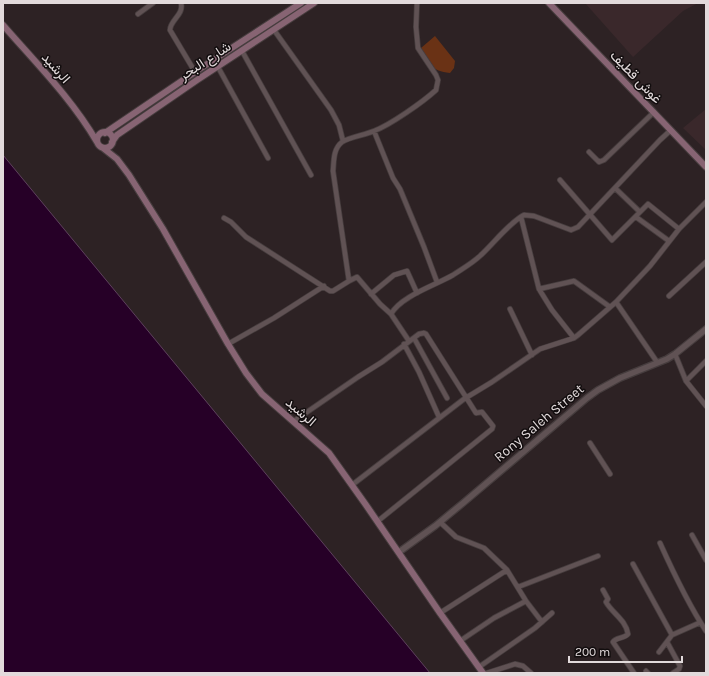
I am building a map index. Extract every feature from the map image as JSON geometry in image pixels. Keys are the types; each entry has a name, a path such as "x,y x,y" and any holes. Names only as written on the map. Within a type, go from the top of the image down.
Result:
{"main road":[{"name":"شارع البحر","path":"104,133 301,3"},
{"name":"شارع البحر","path":"112,143 117,135 314,3"},
{"name":"غوش قطيف","path":"549,3 706,167"},
{"name":"الرشيد","path":"3,25 70,102 90,129 97,142"},
{"path":"90,129 104,133 110,135 112,143 108,148 102,148 97,142 98,138 104,133"},
{"name":"الرشيد","path":"112,143 117,159"},
{"name":"الرشيد","path":"102,148 117,159 129,175 163,229 228,344 246,372 262,394 329,453 483,673"}],"street":[{"path":"138,14 153,3"},
{"path":"181,3 181,11 171,25 170,30 195,72"},
{"path":"349,280 333,171 334,155 337,148 343,141 374,131 398,118 436,90 438,80 436,75 418,48 416,27 417,3"},
{"path":"274,30 330,110 339,125 343,141"},
{"path":"242,51 311,175"},
{"path":"218,67 268,158"},
{"path":"589,152 599,162 604,160 654,112"},
{"path":"391,314 395,307 417,293 452,275 479,257 521,217 527,215 534,216 544,221 573,230 578,227 671,130"},
{"path":"374,131 393,178 400,189 437,282"},
{"path":"560,180 612,240 648,204 679,229"},
{"path":"615,188 640,212"},
{"path":"352,485 439,417 532,354 540,349 574,338 616,302 650,266 679,229 706,202"},
{"path":"521,217 539,289 552,310 574,338"},
{"path":"636,217 669,241"},
{"path":"224,218 231,222 246,237 330,291 357,277 391,314 409,341"},
{"path":"669,296 706,262"},
{"path":"371,294 394,276 407,271 417,293"},
{"path":"539,289 574,281 610,307"},
{"path":"228,344 274,318 324,286"},
{"path":"616,302 657,362"},
{"path":"510,309 532,354"},
{"name":"Rony Saleh Street","path":"399,552 440,522 598,390 620,378 675,354 706,329"},
{"path":"294,421 382,362 419,334 426,334 476,413 482,412 485,414 493,426 492,429 378,521"},
{"path":"414,338 447,398"},
{"path":"404,344 419,372 439,417"},
{"path":"675,354 686,381 706,406"},
{"path":"686,381 706,361"},
{"path":"590,443 610,474"},
{"path":"440,522 456,537 484,548 507,570 526,601 542,622"},
{"path":"692,535 706,560"},
{"path":"660,543 685,597 699,622 706,631"},
{"path":"518,587 598,556"},
{"path":"633,564 672,635"},
{"path":"440,613 507,570"},
{"path":"603,590 608,599 606,602 623,622 628,634 614,640 613,642 634,673"},
{"path":"460,641 494,618 526,601"},
{"path":"479,667 535,628 552,613"},
{"path":"659,652 672,635 699,622"},
{"path":"667,642 680,666 679,669 673,673"},
{"path":"487,673 515,664 523,666 530,673"}],"shaded area":[{"path":"585,3 698,3 683,11 633,57"},
{"path":"435,36 455,61 454,68 450,73 431,66 421,48"},
{"path":"706,109 706,150 683,128"},
{"path":"3,155 430,673 3,673"}]}
